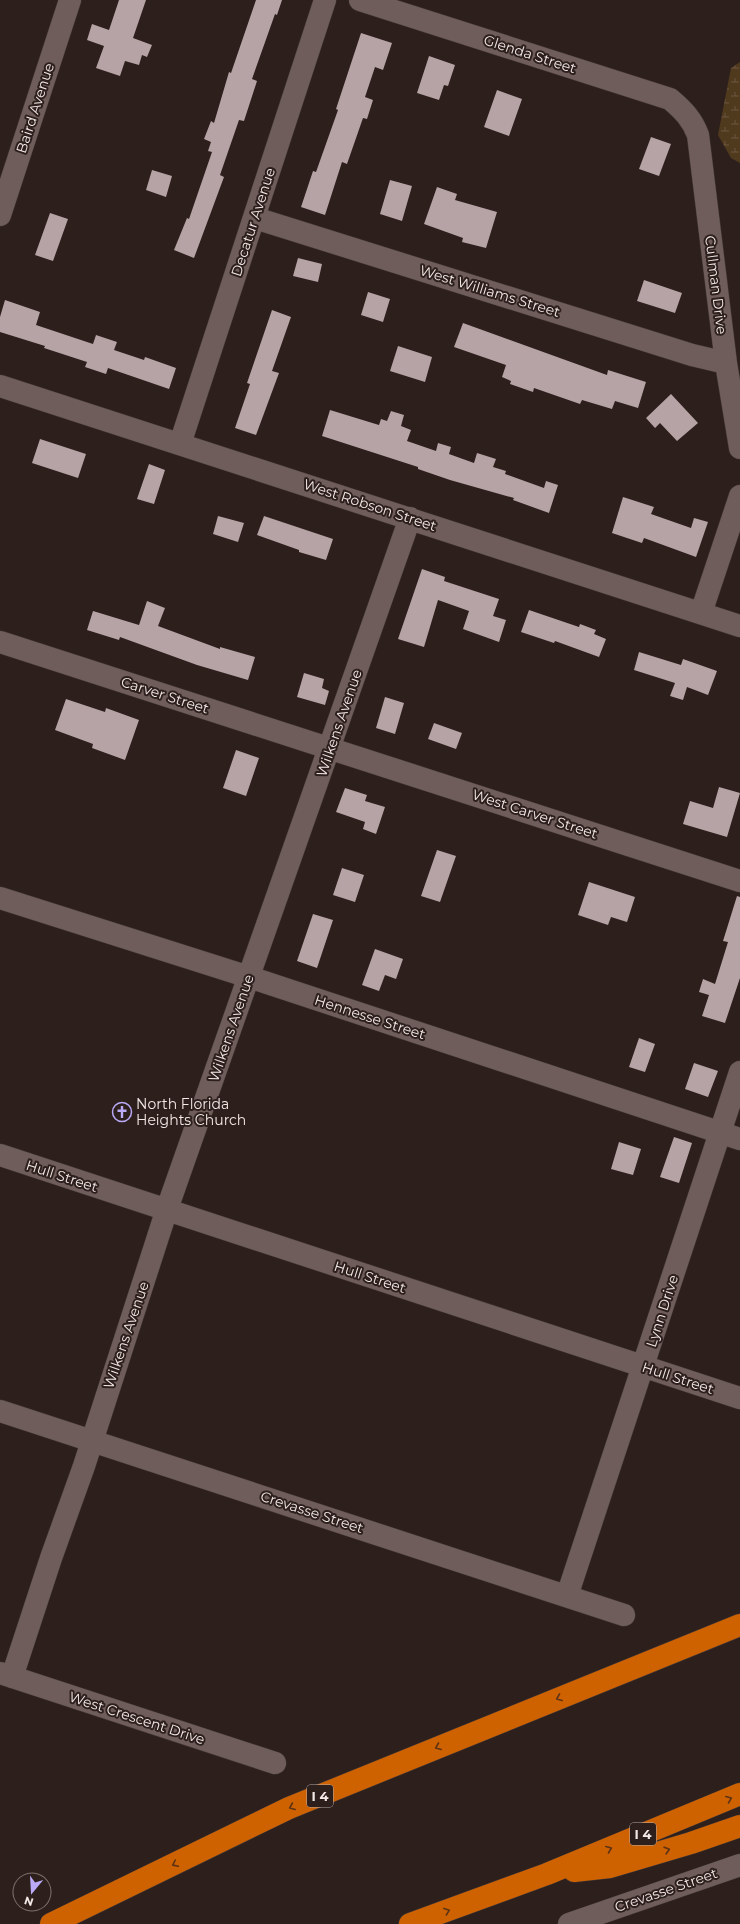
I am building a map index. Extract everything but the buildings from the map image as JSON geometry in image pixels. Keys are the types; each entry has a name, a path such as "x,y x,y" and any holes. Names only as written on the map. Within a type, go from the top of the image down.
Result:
{"highway":[{"path":"595,1684 740,1612"},
{"name":"I 4","path":"51,1924 289,1808 740,1626"},
{"name":"I 4","path":"410,1924 547,1874 740,1794"},
{"path":"547,1874 610,1866 690,1843 740,1826"}],"street":[{"name":"Baird Avenue","path":"0,215 70,0"},
{"name":"Decatur Avenue","path":"180,444 325,0"},
{"name":"Glenda Street","path":"360,0 670,98 684,110 693,121"},
{"name":"Cullman Drive","path":"693,121 698,136 726,363 740,448"},
{"name":"West Williams Street","path":"255,218 692,355 726,363"},
{"name":"West Robson Street","path":"0,386 740,626"},
{"path":"701,613 740,496"},
{"name":"Wilkens Avenue","path":"6,1675 92,1440 167,1209 410,518"},
{"name":"Carver Street","path":"0,642 330,748"},
{"name":"West Carver Street","path":"330,748 740,881"},
{"name":"Hennesse Street","path":"0,898 249,977 730,1135"},
{"name":"Lynn Drive","path":"567,1596 643,1367 730,1135 740,1072"},
{"name":"Hull Street","path":"0,1155 740,1398"},
{"name":"Crevasse Street","path":"0,1411 624,1615"},
{"name":"West Crescent Drive","path":"6,1675 275,1763"},
{"name":"Crevasse Street","path":"569,1924 740,1865"}],"green space":[{"path":"740,62 740,163 731,158 718,135 731,68"}],"place":[{"name":"North Florida Heights Church","path":"122,1112"}]}
